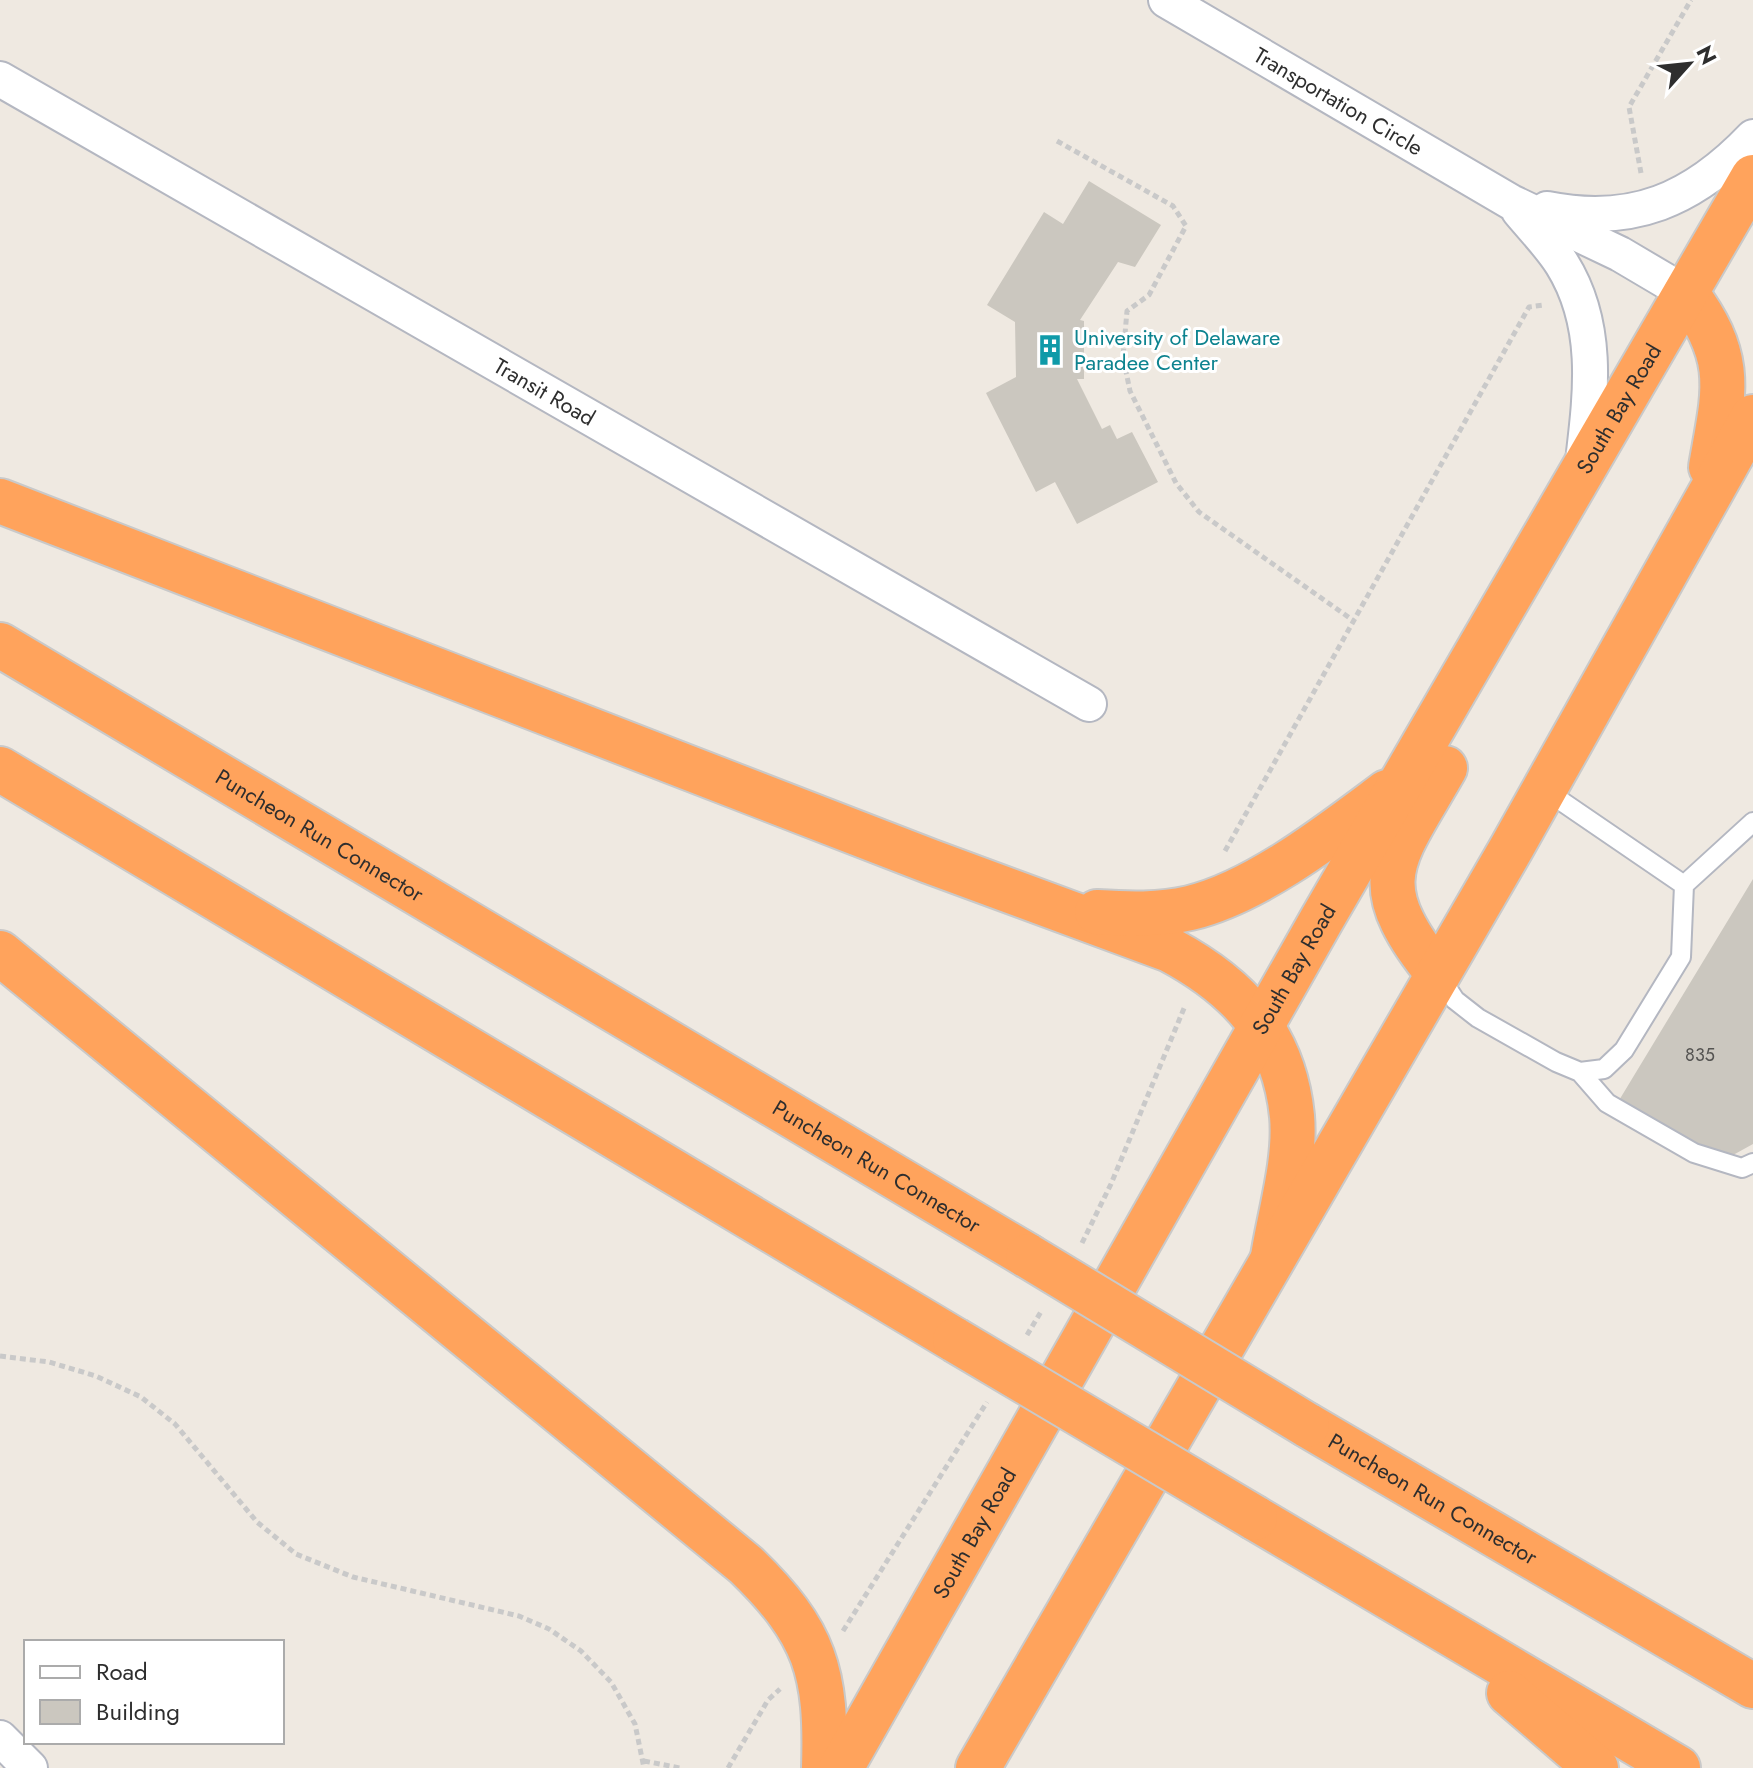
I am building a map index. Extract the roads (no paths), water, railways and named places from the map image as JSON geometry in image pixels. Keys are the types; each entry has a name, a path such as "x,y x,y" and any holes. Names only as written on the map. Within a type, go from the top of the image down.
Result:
{"highway":[{"name":"South Bay Road","path":"841,1768 1402,782 1753,177"},
{"path":"1686,293 1703,315 1723,368 1724,397 1705,497"},
{"path":"978,1768 1438,974 1705,497 1753,417"},
{"path":"0,501 1170,950 1199,966 1263,1025 1282,1067 1292,1118 1273,1257"},
{"name":"Puncheon Run Connector","path":"0,645 1307,1425 1753,1686"},
{"path":"1438,974 1401,922 1393,900 1391,874 1397,853 1473,719 1470,665"},
{"path":"0,769 1678,1768"},
{"path":"1059,909 1160,913 1192,908 1283,866 1402,782"},
{"path":"0,953 746,1565 780,1598 815,1656 825,1721 824,1768"},
{"path":"1412,1612 1596,1768"}],"street":[{"name":"Transportation Circle","path":"1166,0 1511,202 1620,254 1686,293"},
{"name":"Transit Road","path":"0,79 1089,704"},
{"name":"Transportation Circle","path":"1511,202 1578,215 1639,211 1674,199 1707,178 1753,137"},
{"name":"Transportation Circle","path":"1511,202 1561,263 1586,323 1592,381 1581,477"},
{"path":"0,1738 30,1768"}],"lane":[{"path":"1705,497 1741,474"},
{"path":"1544,789 1684,885"},
{"path":"1580,1072 1604,1069 1624,1050 1681,957 1684,885 1753,822"},
{"path":"1438,974 1455,1000 1478,1018 1580,1072 1607,1103 1694,1153 1742,1168 1753,1163"}],"place":[{"name":"University of Delaware Paradee Center","path":"1050,350"}]}
